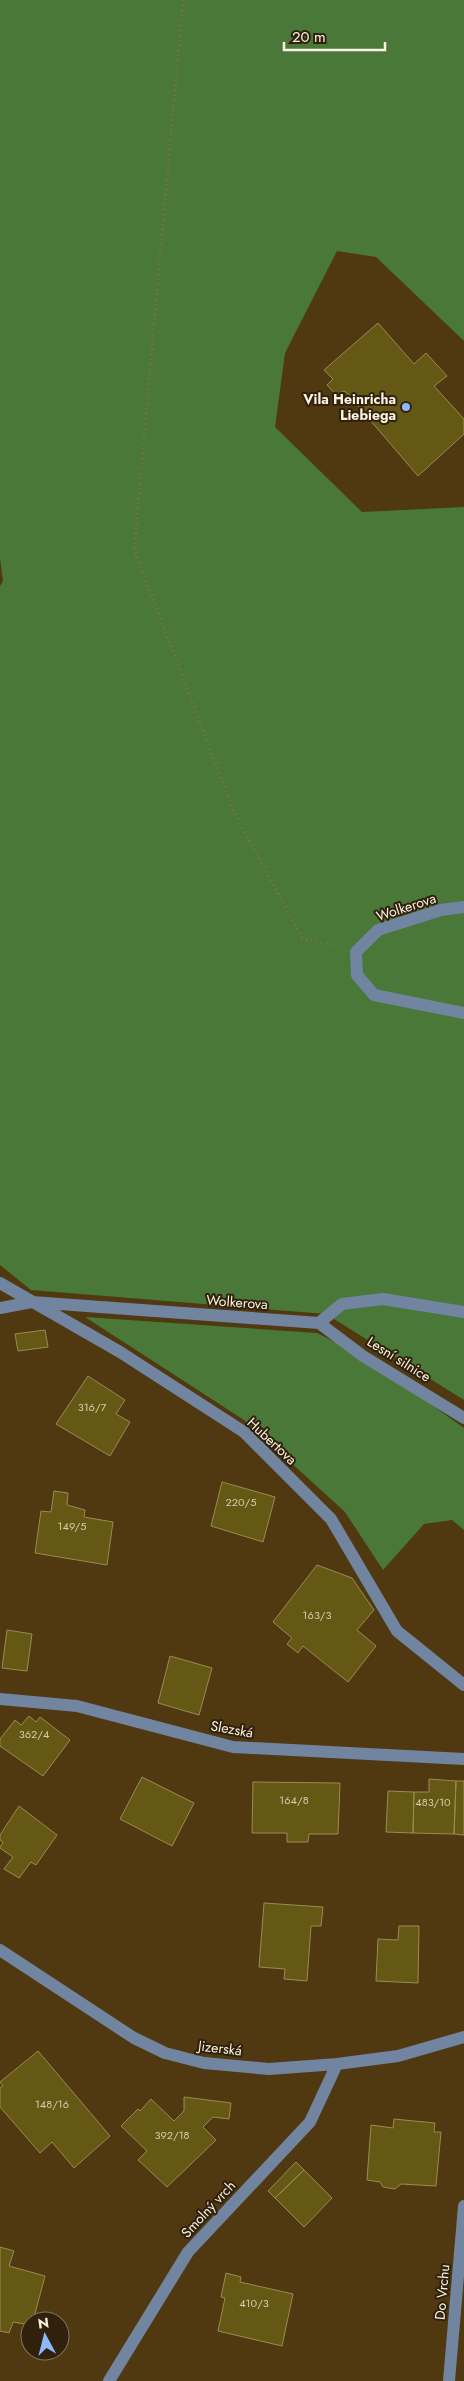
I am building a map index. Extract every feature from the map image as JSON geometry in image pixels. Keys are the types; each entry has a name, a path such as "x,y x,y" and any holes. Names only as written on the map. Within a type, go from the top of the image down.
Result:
{"street":[{"name":"Wolkerova","path":"356,952 378,930 441,910 464,907"},
{"path":"356,952 357,975 374,995 464,1013"},
{"name":"Hubertova","path":"0,1283 120,1352 244,1432 331,1519 398,1631 464,1685"},
{"path":"319,1323 342,1304 383,1299 464,1312"},
{"name":"Wolkerova","path":"0,1308 32,1302 319,1323"},
{"name":"Lesní silnice","path":"319,1323 363,1356 464,1418"},
{"name":"Slezská","path":"0,1700 77,1706 233,1747 464,1759"},
{"name":"Jizerská","path":"0,1950 134,2038 165,2053 204,2063 269,2069 337,2064 398,2056 464,2038"},
{"name":"Smolný vrch","path":"109,2381 188,2252 310,2122 337,2064"},
{"name":"Do Vrchu","path":"450,2381 464,2206"}],"path":[{"path":"182,0 134,550 235,814 302,938 356,952"}],"green space":[{"path":"0,0 464,0 464,341 376,257 337,251 285,353 275,427 362,512 464,507 464,1400 326,1314 31,1290 0,1265 0,586 3,581 0,558"},
{"path":"85,1317 317,1333 363,1356 464,1428 464,1530 452,1520 424,1524 383,1570 345,1512 244,1420"}],"building":[{"name":"Vila Heinricha Liebiega","path":"378,323 414,364 426,353 447,376 434,386 464,419 464,434 418,476 346,392 343,391 337,396 327,385 333,379 324,370"},
{"path":"45,1330 48,1347 18,1351 15,1334"},
{"path":"88,1376 125,1400 116,1414 130,1422 110,1456 56,1424"},
{"path":"222,1482 275,1497 263,1542 211,1526"},
{"path":"54,1491 68,1493 67,1505 85,1510 84,1517 113,1522 107,1565 35,1553 41,1511 51,1512"},
{"path":"317,1565 352,1578 374,1610 357,1630 376,1646 348,1682 303,1646 298,1653 287,1644 292,1638 273,1622"},
{"path":"7,1630 32,1634 27,1671 2,1668"},
{"path":"170,1656 212,1668 199,1715 158,1703"},
{"path":"29,1716 36,1722 40,1717 70,1740 43,1776 0,1746 0,1739 15,1720 21,1725"},
{"path":"142,1777 194,1803 172,1846 120,1819"},
{"path":"429,1779 456,1781 454,1834 413,1833 414,1792 429,1792"},
{"path":"456,1781 464,1781 464,1835 454,1834"},
{"path":"253,1782 340,1783 338,1834 309,1834 308,1842 287,1842 287,1833 252,1833"},
{"path":"388,1791 414,1792 413,1833 386,1832"},
{"path":"19,1806 57,1835 36,1865 31,1862 19,1878 4,1869 13,1857 0,1848 3,1842 0,1840 0,1835"},
{"path":"264,1903 323,1907 321,1926 311,1926 307,1981 284,1979 285,1969 259,1967"},
{"path":"399,1926 419,1926 418,1983 376,1981 378,1939 398,1940"},
{"path":"38,2051 110,2136 74,2168 52,2142 40,2153 0,2107 0,2088 3,2086 0,2082"},
{"path":"184,2097 231,2103 229,2119 213,2117 203,2127 216,2140 167,2187 138,2160 147,2151 121,2126 138,2109 140,2111 151,2099 174,2121 184,2111"},
{"path":"394,2119 435,2123 434,2132 441,2132 436,2186 401,2184 395,2189 383,2187 380,2182 367,2180 371,2125 393,2128"},
{"path":"296,2162 304,2170 275,2198 268,2191"},
{"path":"304,2170 332,2198 304,2227 275,2198"},
{"path":"0,2247 14,2251 9,2266 45,2276 36,2311 20,2311 20,2323 13,2322 9,2333 0,2331"},
{"path":"226,2273 241,2277 240,2282 293,2294 282,2346 218,2331 225,2298 221,2297"}],"place":[{"name":"Vila Heinricha Liebiega","path":"406,407"}]}
